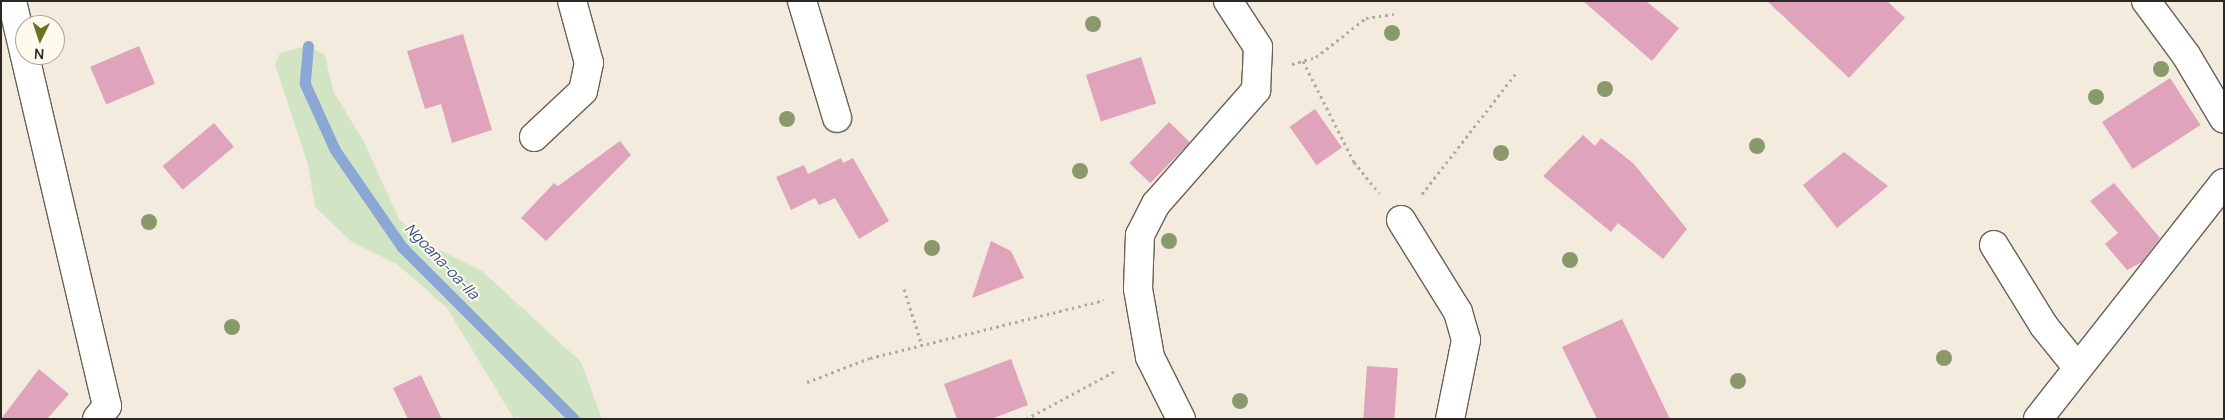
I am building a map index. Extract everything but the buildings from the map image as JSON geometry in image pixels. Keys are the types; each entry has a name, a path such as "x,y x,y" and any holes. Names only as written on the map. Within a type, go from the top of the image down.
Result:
{"street":[{"path":"12,1 105,414"},
{"path":"534,136 583,91 589,63 572,1"},
{"path":"802,1 837,118"},
{"path":"1181,419 1150,357 1138,289 1140,235 1156,204 1256,90 1258,47 1228,1"},
{"path":"2146,1 2186,55 2224,119"},
{"path":"2038,419 2077,367 2224,183"},
{"path":"1400,220 1458,312 1466,340 1457,370 1458,414"},
{"path":"1994,244 2044,326 2077,367"}],"path":[{"path":"1257,69 1316,57 1366,18 1394,14"},
{"path":"1302,61 1354,162 1400,220 1517,72"},
{"path":"904,289 922,346"},
{"path":"806,382 922,346 1138,289"},
{"path":"1026,419 1090,381 1150,357"}],"green space":[{"path":"308,46 325,55 333,91 364,142 399,219 427,244 482,271 581,362 602,419 514,419 447,308 397,264 352,242 315,207 308,165 275,64 280,53"}],"waterway":[{"name":"Ngoana-oa-lla","path":"308,46 305,84 335,150 402,247 574,419"}]}
